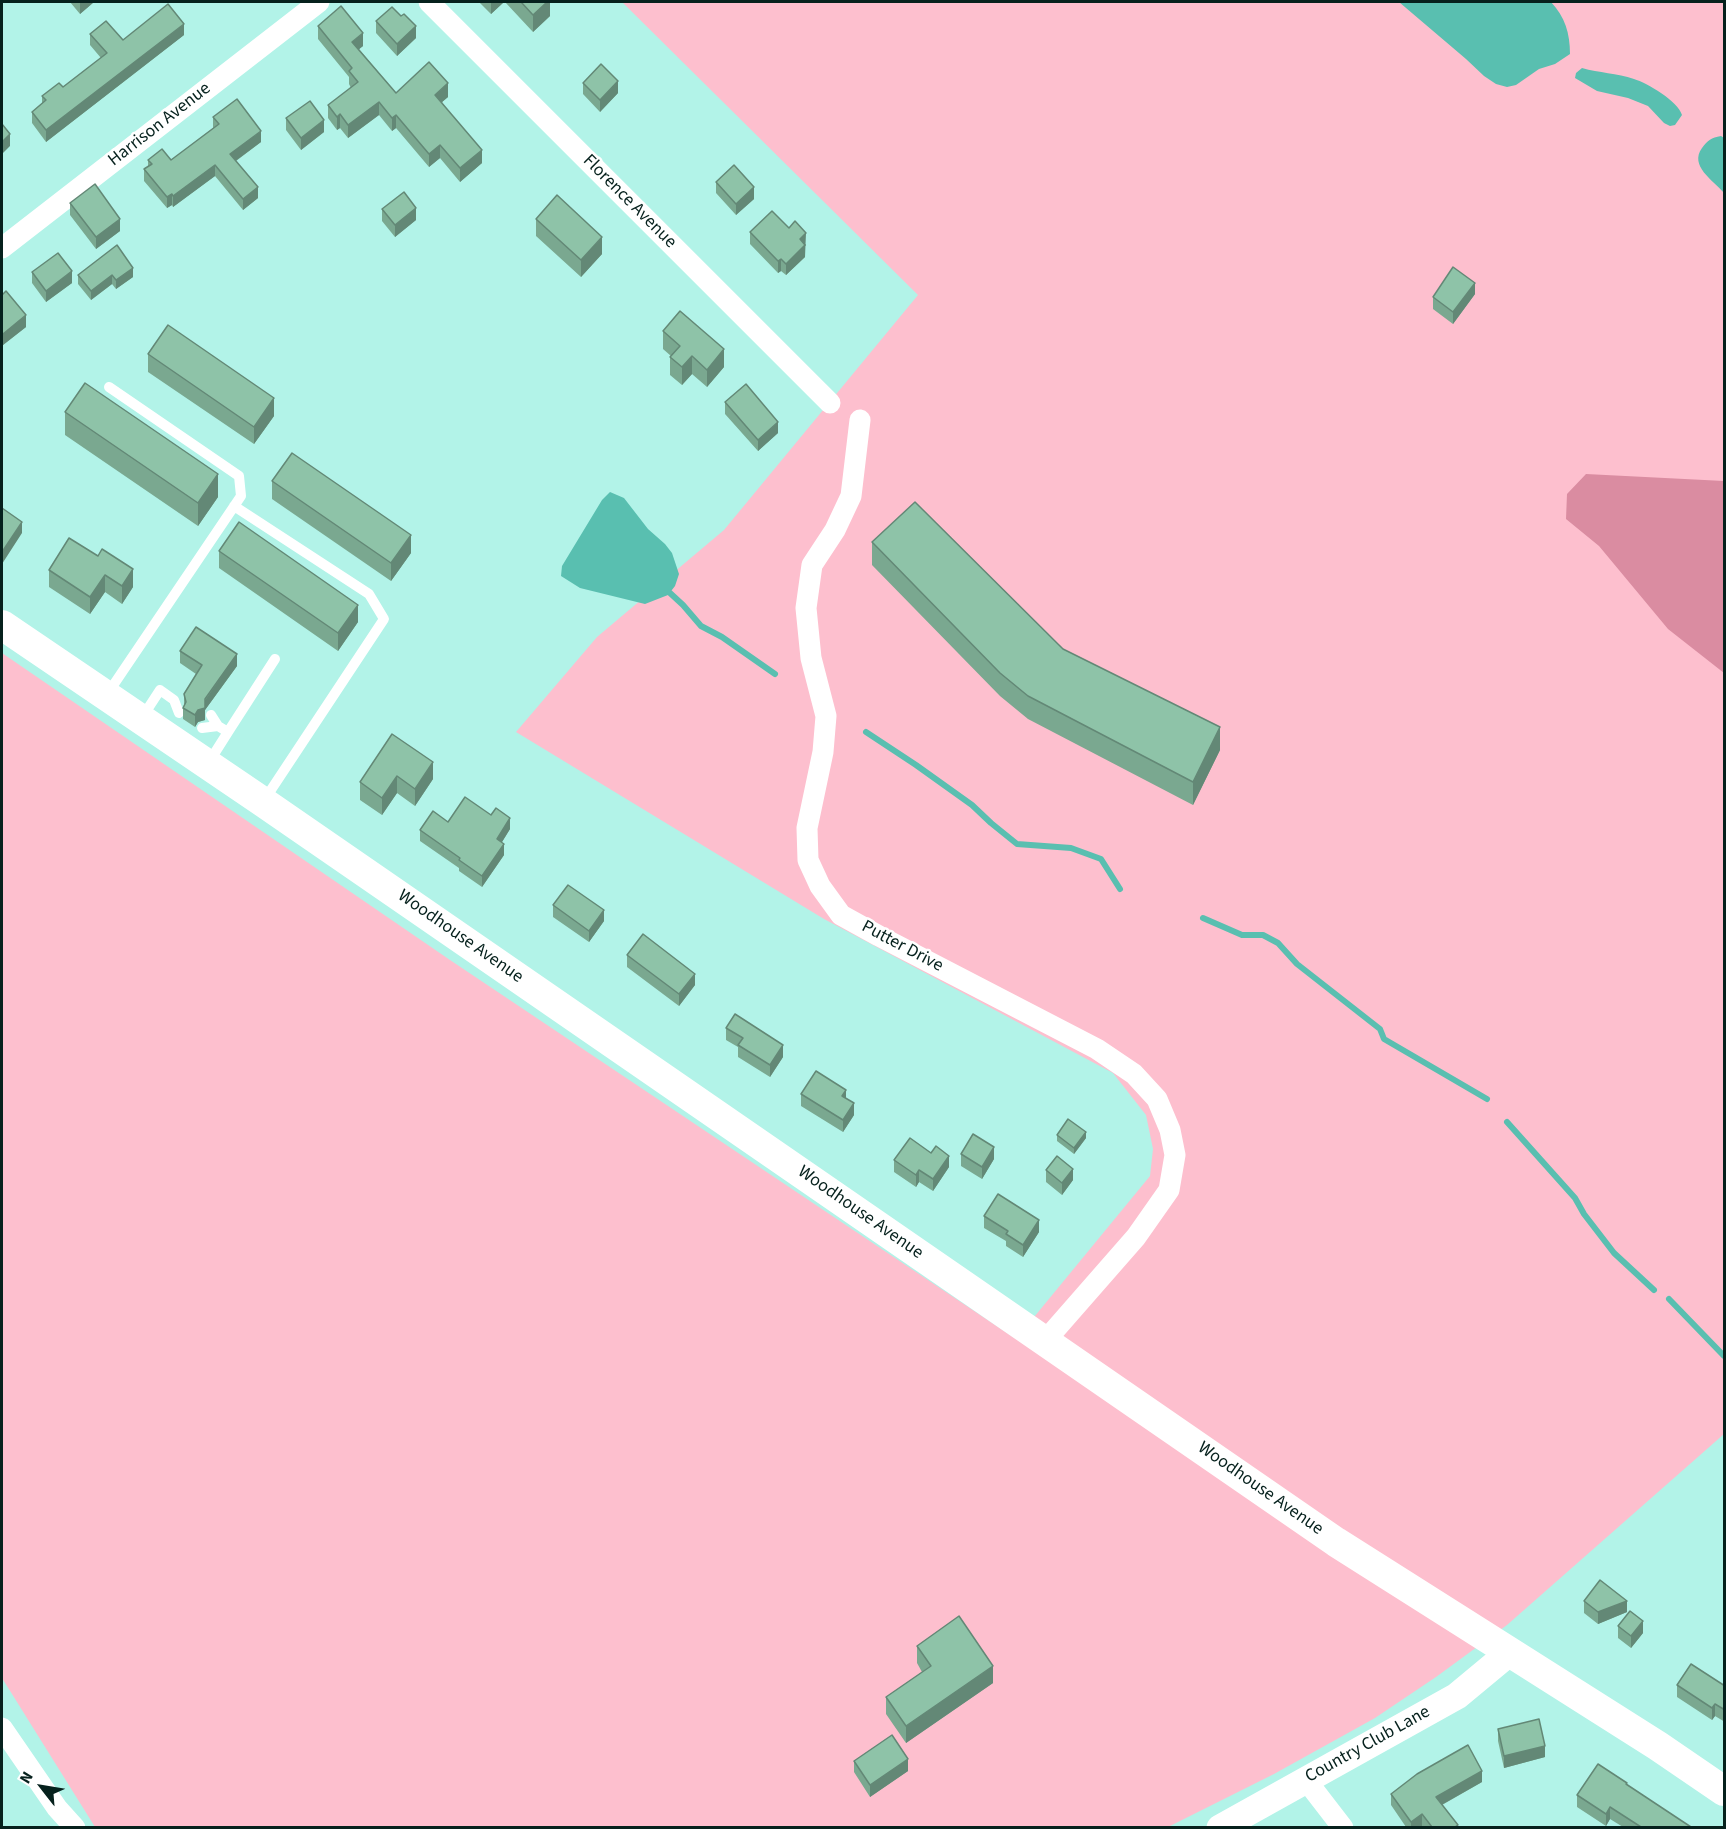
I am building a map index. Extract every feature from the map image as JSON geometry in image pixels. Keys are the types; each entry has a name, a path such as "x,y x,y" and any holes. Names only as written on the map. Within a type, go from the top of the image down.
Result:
{"main road":[{"name":"Woodhouse Avenue","path":"2,626 208,764 1336,1542 1725,1791"}],"street":[{"name":"Harrison Avenue","path":"2,248 319,2"},
{"name":"Florence Avenue","path":"429,2 830,403"},
{"name":"Putter Drive","path":"860,420 851,496 835,530 812,564 806,608 811,658 826,716 823,752 807,828 808,860 820,886 842,915 1116,1061 1134,1074 1157,1100 1170,1130 1174,1155 1169,1190 1136,1237 1045,1341"},
{"name":"Country Club Lane","path":"1220,1827 1457,1696 1510,1652"},
{"path":"2,1728 57,1808 75,1827"},
{"path":"1306,1780 1343,1827"}],"lane":[{"path":"106,696 241,496 239,477 109,387"},
{"path":"234,506 369,594 384,619 263,802"},
{"path":"208,764 223,729 275,659"},
{"path":"141,719 159,690 174,700 188,700"},
{"path":"174,700 179,713"},
{"path":"211,715 223,729"},
{"path":"202,728 223,729"}],"shaded area":[{"path":"622,2 1724,2 1724,1434 1507,1625 1436,1677 1375,1718 1274,1774 1168,1827 95,1827 2,1678 2,653 450,960 1016,1339 1150,1176 1153,1149 1146,1115 1113,1073 824,919 516,732 597,637 724,530 918,295"},
{"path":"1399,2 1551,2 1566,26 1570,54 1555,64 1539,69 1516,85 1507,87 1496,84"},
{"path":"1582,68 1640,81 1654,88 1675,104 1682,115 1675,125 1670,126 1664,123 1648,106 1628,98 1597,91 1575,78 1576,73"},
{"path":"1721,136 1724,138 1724,193 1704,172 1698,161 1706,143"},
{"path":"1586,474 1724,481 1724,673 1668,629 1599,546 1566,519 1567,494"},
{"path":"610,492 624,498 648,529 672,553 679,574 675,586 668,595 645,604 580,588 561,576 562,566 602,500"}],"building":[{"path":"521,2 547,2 533,15"},
{"path":"168,4 184,24 46,130 32,112 46,100 42,96 59,83 63,87 107,53 90,34 106,21 123,40"},
{"path":"341,6 363,33 352,42 396,93 429,62 448,83 435,95 482,150 460,168 440,145 429,154 396,115 392,118 379,102 348,125 340,114 337,117 328,105 358,82 349,71 352,68 318,26"},
{"path":"392,7 401,16 404,14 416,26 397,44 376,21"},
{"path":"601,64 618,81 600,100 583,83"},
{"path":"237,99 261,131 230,154 258,187 243,199 215,165 173,196 172,194 167,197 144,169 152,164 148,160 162,149 171,160 219,124 213,117"},
{"path":"310,101 324,120 301,138 286,118"},
{"path":"2,124 10,134 2,142"},
{"path":"734,165 754,187 736,204 716,182"},
{"path":"95,184 120,219 96,237 70,203"},
{"path":"404,192 416,208 395,225 382,209"},
{"path":"557,195 602,237 581,260 536,219"},
{"path":"772,211 789,228 795,221 806,233 800,239 805,245 786,264 781,259 778,261 750,232"},
{"path":"117,245 133,268 116,280 112,275 91,291 78,275"},
{"path":"58,253 72,271 46,291 32,272"},
{"path":"1453,267 1475,283 1453,312 1433,297"},
{"path":"6,291 26,315 3,334 2,295"},
{"path":"680,311 724,349 707,370 692,356 682,367 670,357 680,346 663,331"},
{"path":"168,325 274,398 254,427 148,354"},
{"path":"85,383 218,474 198,503 65,412"},
{"path":"746,384 778,422 758,440 725,402"},
{"path":"292,453 411,535 391,563 272,481"},
{"path":"915,502 1063,649 1220,727 1193,782 1028,696 1000,673 872,542"},
{"path":"2,508 22,522 2,552"},
{"path":"239,522 358,605 338,633 219,551"},
{"path":"69,538 98,556 102,549 133,569 122,586 105,575 90,597 49,570"},
{"path":"196,627 237,654 205,699 205,708 198,710 195,715 183,708 186,702 184,694 202,665 180,651"},
{"path":"392,734 433,762 415,789 397,776 382,798 360,782"},
{"path":"465,797 491,815 496,808 510,818 497,839 504,844 482,876 420,830 433,811 448,822"},
{"path":"568,885 604,910 589,931 553,905"},
{"path":"643,934 695,974 679,994 627,955"},
{"path":"735,1014 783,1045 770,1065 738,1045 743,1038 726,1028"},
{"path":"816,1071 846,1090 842,1096 854,1103 843,1120 801,1094"},
{"path":"1068,1119 1086,1132 1074,1148 1057,1135"},
{"path":"973,1134 994,1147 982,1167 961,1154"},
{"path":"910,1138 931,1153 936,1146 949,1156 933,1179 919,1170 916,1175 894,1160"},
{"path":"1057,1156 1073,1169 1062,1183 1046,1170"},
{"path":"998,1194 1039,1220 1023,1245 1006,1234 1008,1231 984,1216"},
{"path":"1600,1580 1627,1601 1598,1612 1584,1601"},
{"path":"1630,1611 1643,1621 1631,1636 1618,1626"},
{"path":"959,1616 993,1666 906,1726 886,1697 931,1666 917,1646"},
{"path":"1691,1664 1725,1686 1725,1710 1715,1704 1712,1708 1677,1685"},
{"path":"1539,1719 1545,1746 1504,1756 1498,1729"},
{"path":"892,1735 908,1759 870,1785 854,1761"},
{"path":"1468,1745 1482,1771 1436,1797 1458,1825 1432,1827 1422,1814 1411,1822 1391,1794 1417,1774"},
{"path":"1598,1764 1691,1827 1641,1827 1610,1807 1606,1814 1577,1795"}],"waterway":[{"path":"670,593 701,626 722,637 775,674"},
{"path":"866,732 972,805 1017,844 1071,848 1101,859 1120,889"},
{"path":"1203,918 1242,935 1263,935 1278,943 1297,964 1380,1029 1384,1039 1487,1099"},
{"path":"1507,1122 1575,1198 1584,1214 1614,1253 1654,1290"},
{"path":"1669,1299 1724,1356"}]}
